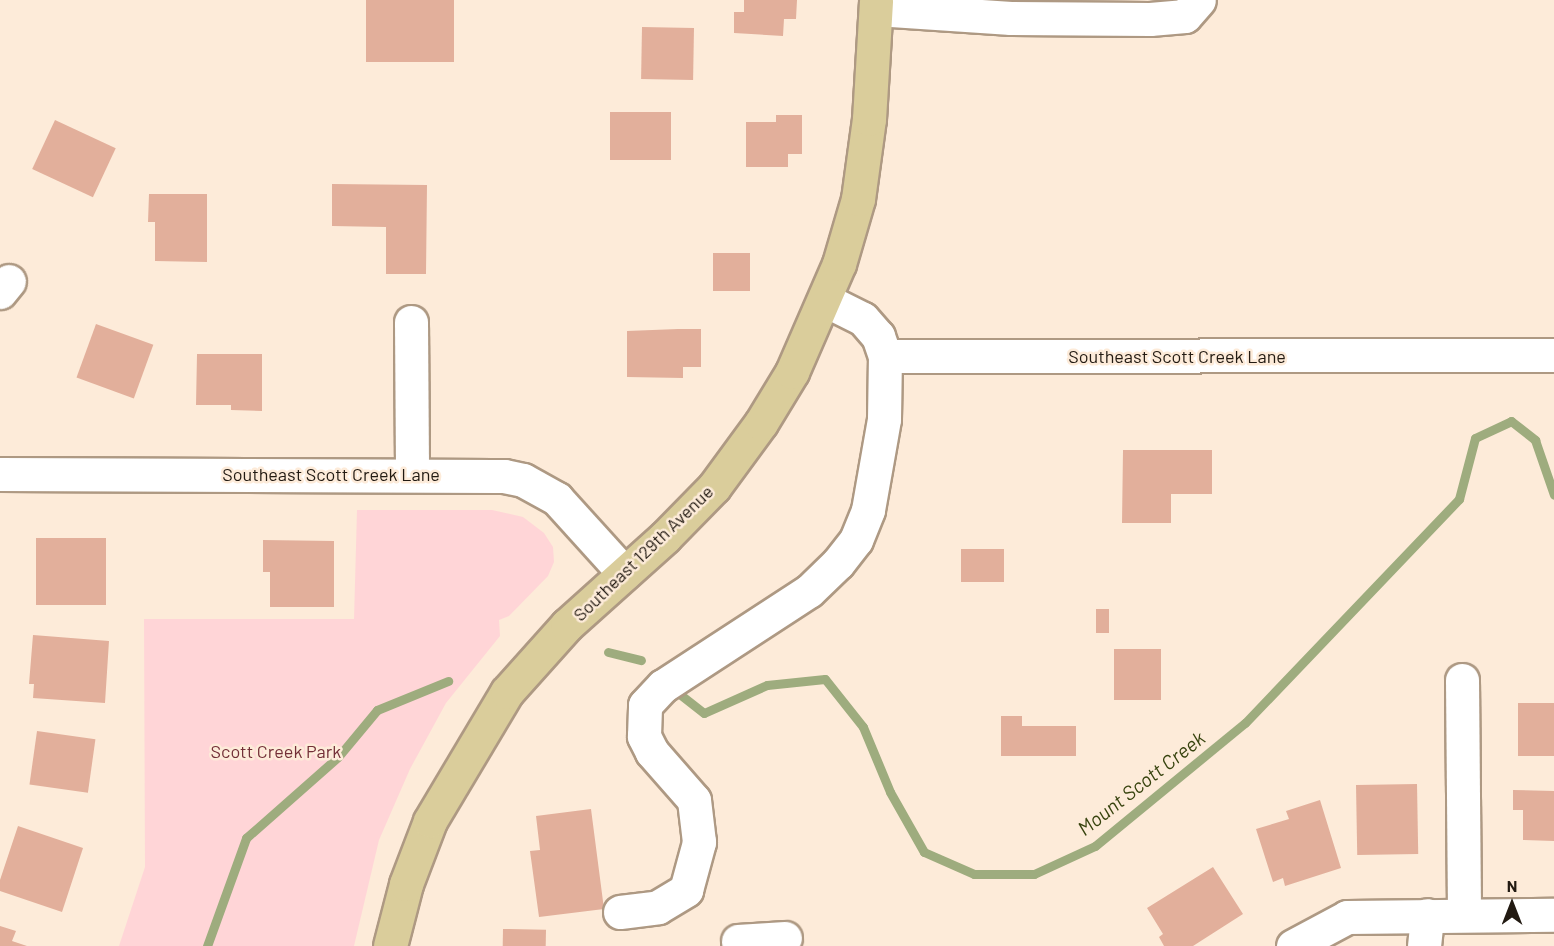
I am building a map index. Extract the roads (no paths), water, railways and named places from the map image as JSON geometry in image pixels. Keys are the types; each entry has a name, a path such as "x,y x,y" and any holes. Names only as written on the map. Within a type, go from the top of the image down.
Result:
{"main road":[{"name":"Southeast 129th Avenue","path":"390,946 421,842 473,743 538,654 695,506 742,449 792,372 825,300 849,234 862,178 876,4"}],"street":[{"path":"876,4 1011,18 1150,19 1185,16 1199,0"},
{"path":"620,912 658,907 686,890 699,842 694,800 652,753 644,736 645,705 663,686 808,591 838,563 856,540 868,510 884,419 885,356 878,336 863,319 825,300"},
{"path":"411,322 412,474"},
{"name":"Southeast Scott Creek Lane","path":"885,356 1554,355"},
{"name":"Southeast Scott Creek Lane","path":"0,474 504,476 541,488 574,514 624,573"},
{"path":"1462,680 1464,915"},
{"path":"1293,946 1347,917 1425,931 1464,915 1554,915"},
{"path":"738,934 785,938"}],"waterway":[{"name":"Mount Scott Creek","path":"677,692 704,713 767,685 825,679 863,727 890,792 924,852 974,874 1034,874 1095,846 1245,723 1459,499 1475,438 1511,421 1535,440 1554,495"},
{"name":"Mount Scott Creek","path":"608,652 641,660"},
{"name":"Mount Scott Creek","path":"207,946 246,838 338,757 377,710 448,681"}],"park label":[{"name":"Scott Creek Park","path":"276,751"}]}
